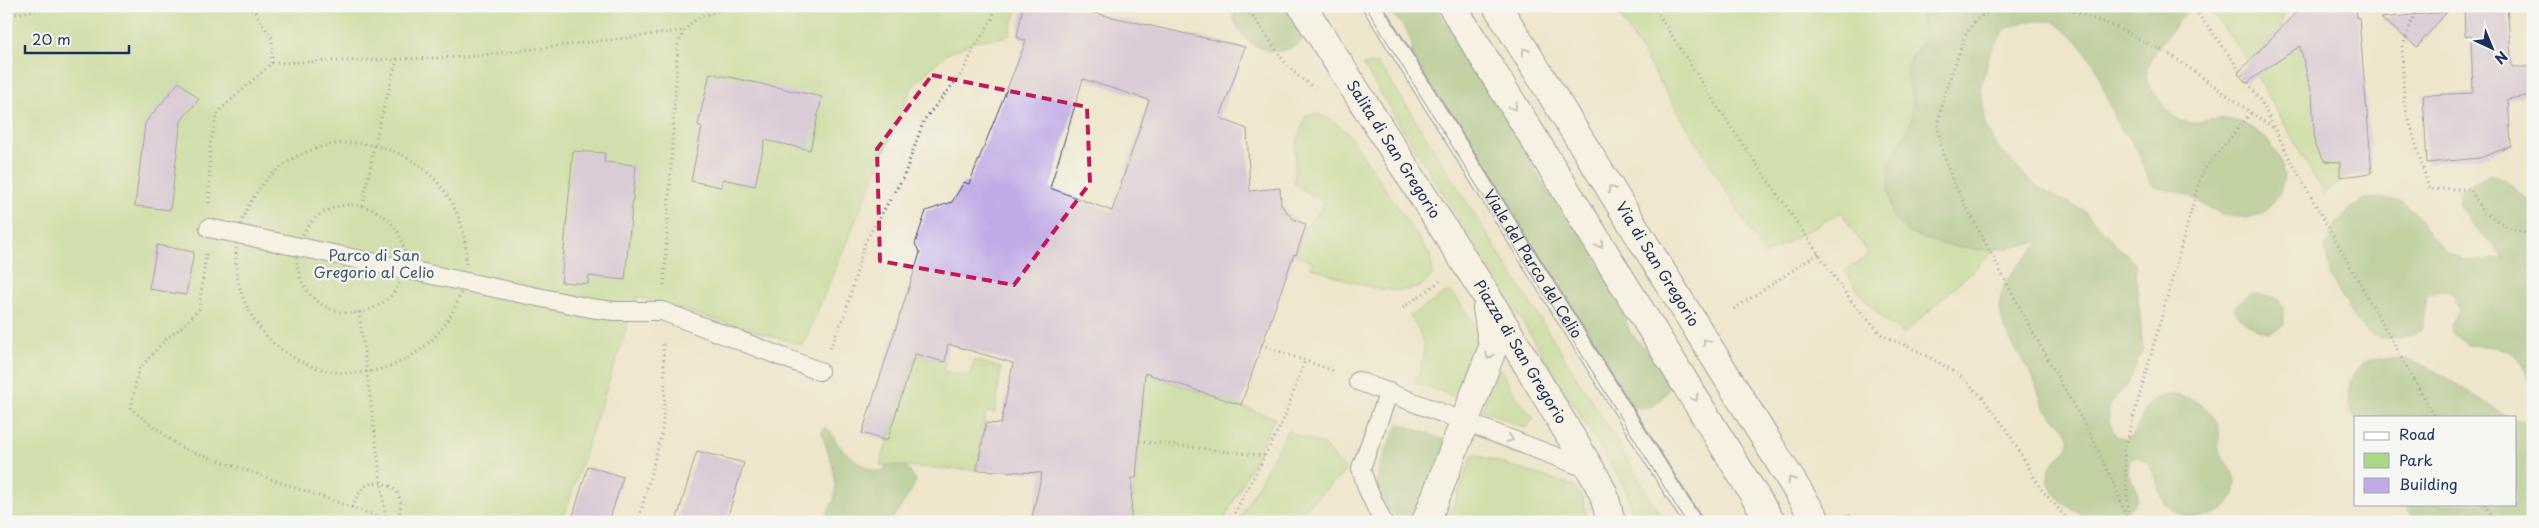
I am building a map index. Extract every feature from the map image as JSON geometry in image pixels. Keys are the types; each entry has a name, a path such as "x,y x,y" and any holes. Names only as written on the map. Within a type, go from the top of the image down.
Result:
{"main road":[{"name":"Salita di San Gregorio","path":"1302,6 1484,292"},
{"path":"1452,6 1771,522"},
{"name":"Via di San Gregorio","path":"1497,6 1817,522"},
{"name":"Piazza di San Gregorio","path":"1426,522 1492,347 1491,323 1484,292"},
{"name":"Piazza di San Gregorio","path":"1484,292 1591,471 1604,495 1612,522"}],"lane":[{"name":"Viale del Parco del Celio","path":"1372,6 1693,522"},
{"path":"209,228 590,308 614,311 662,311 819,371"},
{"path":"1358,381 1591,471"},
{"path":"1383,522 1364,482 1361,468 1389,392"}],"path":[{"path":"6,16 55,6"},
{"path":"246,6 255,12 272,38 272,63"},
{"path":"638,522 662,432 665,393 662,311 678,45 682,31 691,22 702,16 745,6"},
{"path":"819,371 845,314 865,242 904,176 924,120 963,72 974,48 992,19 996,6"},
{"path":"1242,6 1259,22 1284,63 1294,74 1319,88 1363,102"},
{"path":"1653,6 1718,108 1851,300 1882,335 1918,350 1958,373 1982,397 2007,430 2041,489 2070,522"},
{"path":"2004,6 1984,14 1966,34 1945,92 1938,123 1940,143 1952,180 2030,327 2093,440 2116,488 2129,522"},
{"path":"2060,6 2118,28 2174,57 2275,129"},
{"path":"2192,6 2260,100 2434,416"},
{"path":"2426,6 2416,10 2402,49 2404,103 2430,189 2470,190 2483,212 2504,225 2533,236"},
{"path":"393,522 180,447 131,409 138,370 168,337 181,328 199,309 209,228 210,144 218,112 272,63 467,57 682,31"},
{"path":"362,206 374,145 397,59"},
{"path":"2129,522 2124,451 2202,172 2251,112"},
{"path":"1734,309 1819,253"},
{"path":"1403,308 1442,280"},
{"path":"359,312 386,519"},
{"path":"1262,345 1326,368"},
{"path":"1230,522 1283,421 1305,360"},
{"path":"1139,441 1264,456"},
{"path":"352,507 357,495 368,485 381,483 391,486 400,497 400,510 397,522"},
{"path":"2486,506 2495,522"}],"highlighted area":[{"path":"932,75 1087,107 1090,183 1014,285 880,261 877,149"}],"green space":[{"name":"Parco di San Gregorio al Celio","path":"6,6 1018,6 1009,36 975,41 945,55 912,87 803,345 637,297 562,522 6,522"},
{"path":"1237,6 1295,6 1302,27 1301,42 1281,51 1271,51 1252,44 1238,28 1233,18"},
{"path":"1385,6 1435,6 1479,77 1520,130 1528,157 1543,184 1590,246 1621,308 1630,332 1662,368 1667,378 1668,390 1660,401 1645,408 1626,405 1606,371 1599,349 1593,339 1583,330 1545,270 1497,184 1462,139 1448,108 1430,87 1412,58 1412,44 1407,31"},
{"path":"1614,6 1924,6 1922,14 1924,36 1910,59 1908,68 1913,101 1911,121 1906,134 1895,151 1908,233 1944,245 1995,250 1904,334 1871,306 1845,271 1869,255 1841,212 1765,255"},
{"path":"1924,6 2191,6 2159,46 2149,63 2146,74 2148,84 2165,108 2180,121 2193,123 2222,118 2237,121 2253,128 2267,140 2280,159 2284,177 2280,193 2262,215 2247,218 2222,215 2184,193 2157,188 2150,183 2138,151 2116,122 2094,63 2077,41 2053,21 2026,21 2005,29 1990,52 1981,86 1986,126 1998,147 2032,183 2057,198 2082,209 2135,264 2143,349 2126,387 2116,396 2109,407 2109,421 2116,436 2125,439 2132,435 2149,404 2163,396 2181,396 2206,408 2216,422 2219,431 2220,454 2235,476 2236,486 2230,502 2216,513 2208,516 2190,517 2176,513 2167,506 2162,497 2152,469 2146,462 2135,457 2130,459 2127,468 2137,490 2138,498 2129,509 2114,516 2091,520 2060,500 2053,493 2048,477 2052,464 2066,450 2069,437 2065,428 2048,412 2043,404 2032,376 2009,338 2004,326 2000,301 2003,288 2010,275 2041,241 2010,248 1987,250 1944,245 1908,233 1893,218 1889,194 1890,162 1908,130 1912,118 1913,101 1907,77 1908,64 1924,38 1922,11"},
{"path":"2206,6 2284,8 2281,27 2258,52 2271,65 2299,42 2312,95 2319,153 2325,161 2340,161 2347,176 2324,194 2255,73"},
{"path":"1377,64 1387,75 1615,438 1664,522 1634,522 1626,489 1363,65"},
{"path":"1318,114 1333,121 1346,131 1430,255 1433,274 1421,286 1404,290 1378,289 1311,267 1313,262 1296,255 1305,229 1324,204 1319,197 1311,195 1294,183 1296,145 1306,115"},
{"path":"2490,174 2503,178 2533,203 2533,389 2521,361 2511,352 2495,347 2467,345 2452,333 2451,326 2459,310 2453,294 2446,290 2427,295 2422,329 2411,337 2382,338 2369,334 2354,318 2331,277 2325,249 2335,225 2354,205 2365,199 2382,198 2403,202 2416,214 2431,237 2447,252 2464,261 2503,259 2495,246 2474,228 2459,205 2461,190"},
{"path":"1446,293 1451,293 1455,296 1483,338 1460,399 1415,382 1422,364 1424,348 1420,333 1410,316"},
{"path":"2250,294 2277,298 2284,307 2284,325 2270,333 2254,328 2242,319 2234,310 2238,303"},
{"path":"916,354 945,362 943,371 969,376 975,360 1001,368 995,413 986,412 977,470 880,465"},
{"path":"2380,358 2405,359 2432,369 2507,416 2354,416 2349,399 2351,380 2355,372 2369,361"},
{"path":"1499,367 1513,392 1534,419 1525,428 1482,410"},
{"path":"1144,373 1275,418 1223,522 1132,522 1132,497 1136,478 1143,398 1136,396"},
{"path":"2533,416 2533,522 2419,522 2404,506 2516,506 2516,419 2523,421"},
{"path":"1399,423 1447,441 1415,517 1410,518 1401,518 1390,512 1381,497 1377,482 1380,465"},
{"path":"824,427 831,432 842,449 865,466 877,471 882,471 887,465 906,467 916,480 909,495 890,522 827,522 826,518 835,496 836,488 834,472 822,433"},
{"path":"1287,431 1324,445 1346,471 1290,522 1238,522"},
{"path":"1473,454 1574,486 1584,501 1587,522 1447,522"}],"building":[{"path":"1023,6 1063,6 1245,47 1220,118 1247,129 1250,191 1280,188 1281,205 1292,218 1306,225 1241,405 1145,373 1136,478 1132,478 1131,522 1031,522 1042,473 977,470 986,423 1001,424 1013,363 948,344 945,362 915,354 887,441 862,433 920,253 915,244 926,211 952,202 964,182 969,184 1026,41 1017,37","holes":["1083,79 1149,100 1112,211 1050,188"]},
{"path":"2302,6 2356,6 2357,18 2359,18 2372,173 2340,177 2340,162 2325,161 2315,147 2312,95 2300,46 2246,83 2238,73"},
{"path":"2464,6 2507,6 2512,67 2530,67 2532,95 2508,99 2511,146 2480,158 2427,163 2423,95 2473,93 2471,36 2465,36"},
{"path":"2447,12 2417,47 2381,18"},
{"path":"710,73 822,97 810,150 765,140 755,186 723,179 721,187 691,181 702,127 698,125"},
{"path":"179,82 199,99 181,121 170,210 135,206 145,123"},
{"path":"573,151 605,153 604,162 636,165 625,280 589,276 588,284 561,282"},
{"path":"157,245 194,252 186,295 149,289"},
{"path":"697,451 744,463 726,522 676,522"},
{"path":"588,466 623,477 609,522 571,522"}],"tram line":[{"path":"1365,6 1686,522"},
{"path":"1382,6 1703,522"}]}
